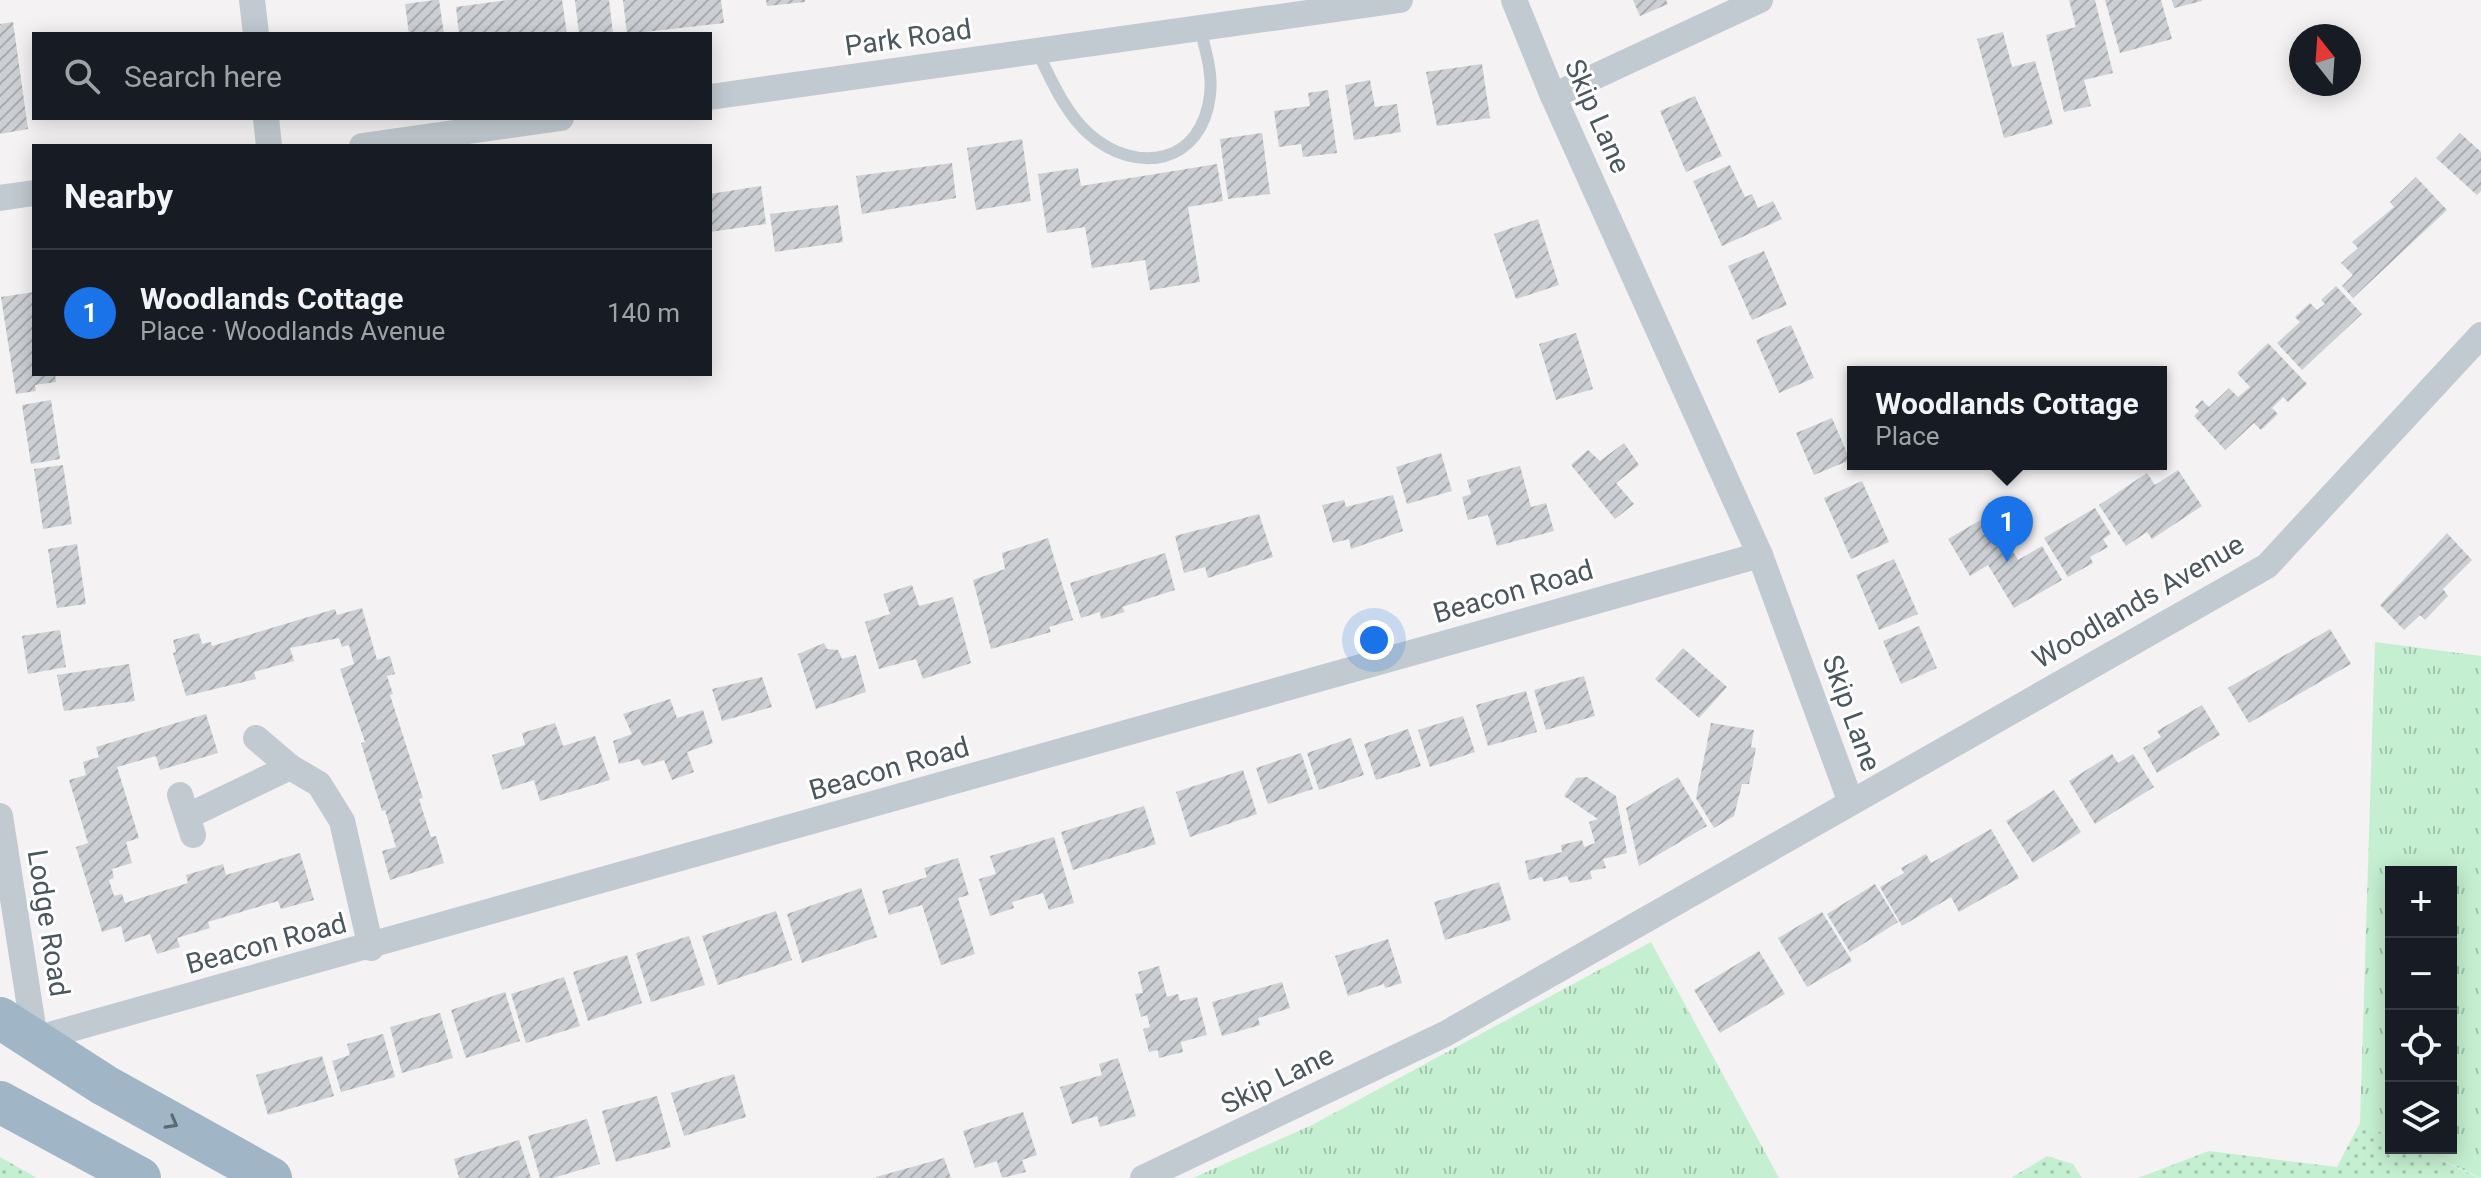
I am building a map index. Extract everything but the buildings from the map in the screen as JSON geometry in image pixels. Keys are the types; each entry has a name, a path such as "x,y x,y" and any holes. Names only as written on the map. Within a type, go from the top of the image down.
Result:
{"highway":[{"path":"0,1018 104,1085 271,1178"},
{"path":"76,1144 104,1085"},
{"path":"0,1102 140,1178"}],"street":[{"path":"252,0 256,32"},
{"name":"Park Road","path":"712,97 1400,0"},
{"name":"Skip Lane","path":"1143,1178 1445,1034 1850,800 1760,555 1553,96 1514,0"},
{"path":"1553,96 1760,0"},
{"path":"266,120 269,144"},
{"path":"376,144 547,120"},
{"path":"0,198 32,193"},
{"name":"Woodlands Avenue","path":"1850,800 2267,566 2481,335"},
{"name":"Beacon Road","path":"35,1039 371,948 1760,555"},
{"path":"256,738 290,767 319,784 342,821 371,948"},
{"path":"187,816 290,767"},
{"name":"Lodge Road","path":"0,816 35,1039"}],"lane":[{"path":"1037,51 1056,90 1086,132 1110,148 1152,158 1190,145 1202,128 1211,92 1200,28"}],"green space":[{"path":"2375,642 2481,656 2481,1178 2428,1154 2457,1154 2457,866 2385,866 2385,1134 2360,1123"},
{"path":"1651,942 1779,1178 1193,1178 1312,1125"},
{"path":"2360,1123 2385,1134 2385,1154 2428,1154 2479,1178 2138,1178 2209,1151 2337,1167"},
{"path":"2047,1156 2073,1164 2082,1178 2011,1178"},
{"path":"0,1157 37,1178 0,1178"}],"place":[{"name":"Woodlands Cottage","path":"2007,562"}]}
